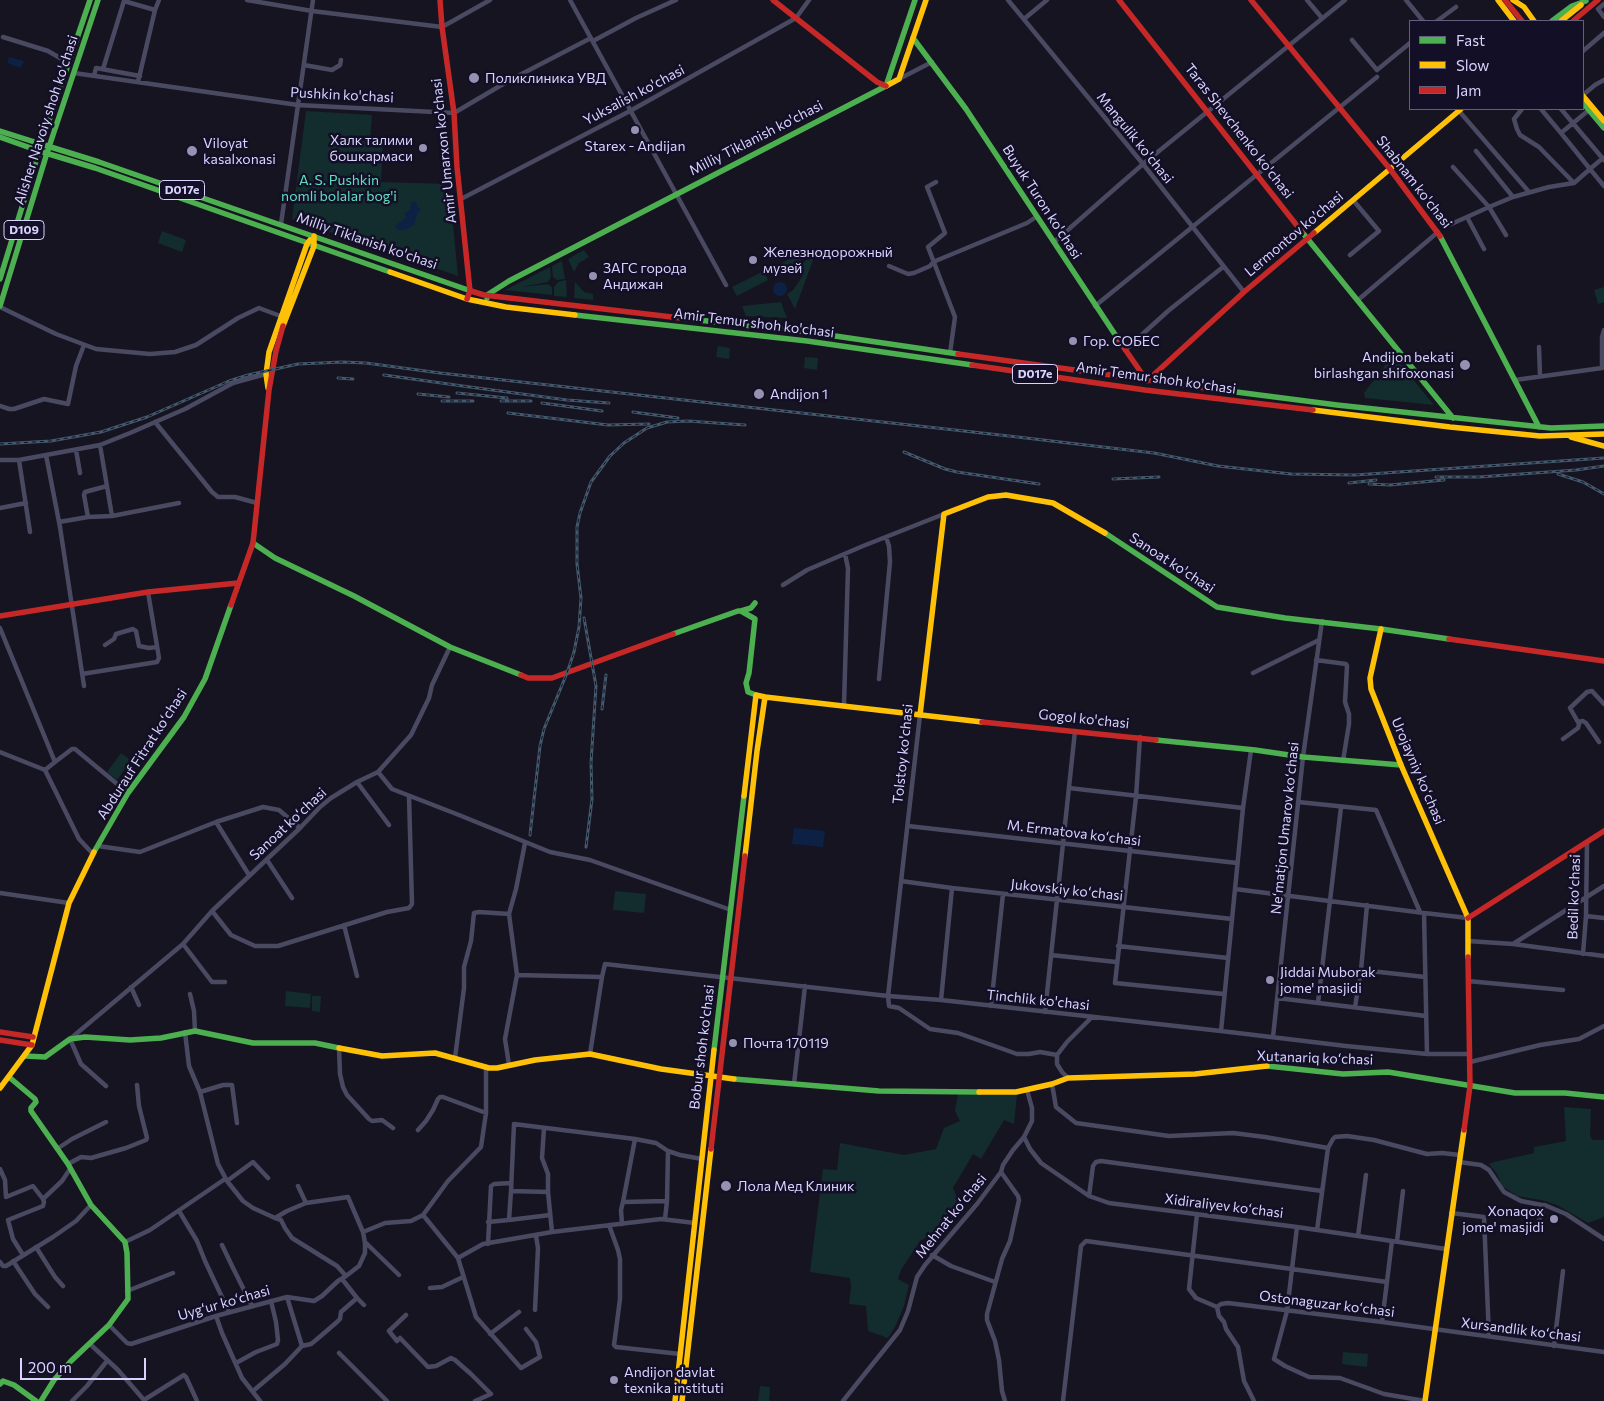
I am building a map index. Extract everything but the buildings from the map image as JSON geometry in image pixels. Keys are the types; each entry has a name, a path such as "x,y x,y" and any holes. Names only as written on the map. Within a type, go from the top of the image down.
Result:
{"main road":[{"name":"Alisher Navoiy shoh ko'chasi","path":"0,279 41,144 90,0"},
{"name":"Alisher Navoiy shoh ko'chasi","path":"0,307 47,153 98,0"},
{"name":"Amir Umarxon ko'chasi","path":"440,0 454,113 457,167 470,290 467,299"},
{"path":"773,0 877,82 886,86 915,0"},
{"path":"899,79 926,0"},
{"name":"Taras Shevchenko ko'chasi","path":"1119,0 1307,238 1453,418"},
{"path":"1498,0 1513,20"},
{"path":"1505,0 1521,20"},
{"path":"1513,0 1524,8 1533,20"},
{"path":"1553,20 1572,6 1586,0"},
{"path":"1562,20 1586,0"},
{"path":"1574,20 1598,0"},
{"name":"Shabnam ko'chasi","path":"1253,2 1390,169 1438,232 1539,427"},
{"name":"Buyuk Turon ko'chasi","path":"913,38 975,123 1095,306 1147,381"},
{"path":"66,71 74,73"},
{"name":"Milliy Tiklanish ko'chasi","path":"487,295 508,281 899,79"},
{"path":"1584,96 1604,121"},
{"path":"1584,104 1604,128"},
{"name":"Lermontov ko’chasi","path":"1147,381 1244,292 1460,110"},
{"name":"Milliy Tiklanish ko'chasi","path":"0,133 41,144 281,224 470,290"},
{"name":"Milliy Tiklanish ko'chasi","path":"0,133 39,151 95,168 467,299"},
{"name":"Abdurauf Fitrat koʻchasi","path":"0,1088 32,1045 69,903 93,854 128,793 184,717 205,679 253,543 269,390 278,343 284,317 307,244 314,236"},
{"name":"Abdurauf Fitrat koʻchasi","path":"284,317 314,246 314,236"},
{"name":"Amir Temur shoh ko'chasi","path":"470,290 487,295 593,309 808,332 1147,381 1337,405 1551,428 1604,426"},
{"path":"487,295 487,304"},
{"name":"Amir Temur shoh ko'chasi","path":"467,299 547,313 807,341 1145,390 1450,428 1540,436 1604,434"},
{"path":"807,341 808,332"},
{"path":"1145,390 1147,381"},
{"path":"1568,436 1604,446"},
{"name":"Sanoat ko'chasi","path":"944,514 988,498 1006,495 1053,503 1092,525 1217,607 1604,661"},
{"name":"Tolstoy ko'chasi","path":"920,715 944,514"},
{"path":"253,543 275,558 354,596 450,647 528,678 552,678 714,619 751,608 755,604"},
{"path":"0,616 148,592 238,583"},
{"path":"742,611 755,619 749,673 746,683 748,692 756,695"},
{"name":"Urоjayniy koʻchasi","path":"1381,629 1370,678 1372,689 1401,765 1468,918"},
{"name":"Gogol ko'chasi","path":"756,695 1303,757 1401,765"},
{"name":"Bobur shoh ko'chasi","path":"675,1401 748,750 756,695"},
{"name":"Bobur shoh ko'chasi","path":"682,1401 754,774 765,697"},
{"path":"748,750 757,751"},
{"path":"746,773 754,774"},
{"path":"1425,1401 1470,1086 1468,918 1604,831"},
{"path":"25,1056 45,1057 70,1039 86,1037 130,1040 161,1038 195,1031 253,1043 315,1043 382,1056 428,1052 486,1067"},
{"path":"0,1032 34,1037"},
{"path":"0,1040 32,1045"},
{"name":"Xutanariq koʻchasi","path":"486,1067 497,1068 535,1060 590,1054 661,1069 720,1078 879,1091 1004,1092 1027,1090 1068,1078 1195,1074 1265,1066 1344,1074 1388,1072 1515,1093 1565,1093 1604,1097"},
{"path":"9,1077 35,1099 36,1102 31,1108 32,1111 69,1167 91,1205 125,1242 128,1264 128,1299 109,1324 71,1361 40,1401"},
{"path":"1,1382 14,1385 36,1401"}],"street":[{"path":"138,82 159,0"},
{"path":"246,0 312,11 442,27 490,0"},
{"path":"281,224 313,0"},
{"path":"570,0 726,285"},
{"path":"454,113 510,80 676,0"},
{"name":"Yuksalish ko'chasi","path":"461,199 630,111 796,18 810,0"},
{"name":"Mangulik ko'chasi","path":"1008,0 1143,164 1244,292"},
{"path":"1024,19 1047,0"},
{"path":"1253,2 1261,0"},
{"path":"1307,0 1322,18"},
{"path":"1054,242 1143,164 1345,0"},
{"path":"1406,0 1422,20"},
{"path":"103,69 124,1 155,10"},
{"path":"1604,4 1598,9 1604,17"},
{"path":"1438,20 1456,6"},
{"path":"1584,51 1604,33"},
{"path":"3,37 48,51 70,62"},
{"path":"1352,40 1377,70 1409,44"},
{"path":"304,66 332,70 340,65 341,60"},
{"path":"899,79 932,62"},
{"path":"94,76 96,68 140,76"},
{"name":"Pushkin ko'chasi","path":"74,73 298,105 454,113"},
{"path":"1095,306 1377,77"},
{"path":"1584,94 1604,80"},
{"path":"1460,110 1529,192"},
{"path":"1521,110 1514,119 1516,129 1520,135 1539,147 1574,183"},
{"path":"1542,110 1604,186"},
{"path":"1449,225 1513,197 1574,183 1603,158 1562,110"},
{"path":"1561,133 1589,110"},
{"path":"1476,151 1513,197"},
{"path":"1453,167 1489,207 1506,235"},
{"path":"936,182 927,187 945,233 928,246 954,317 950,352"},
{"path":"1350,255 1379,231 1353,200"},
{"path":"889,266 908,274 1027,223 1036,217"},
{"path":"1467,217 1484,249"},
{"path":"1358,300 1438,232"},
{"path":"1125,350 1168,311 1223,267"},
{"path":"0,307 56,334 96,349 150,354 175,352 196,345 238,318 259,308 284,317"},
{"path":"1515,380 1602,368 1602,337 1604,330"},
{"path":"0,406 14,409 44,399 68,404 76,366 84,345"},
{"path":"1539,348 1540,376"},
{"path":"0,460 20,460 100,445 185,409 234,383 262,375"},
{"path":"156,422 218,497 235,497 257,503"},
{"path":"100,445 112,516"},
{"path":"76,450 80,473"},
{"path":"46,455 59,522 84,686"},
{"path":"20,460 30,532"},
{"path":"88,517 85,492 107,486"},
{"path":"0,508 26,503"},
{"path":"59,522 88,517 112,516 179,503"},
{"name":"Sanoat ko'chasi","path":"783,585 801,572 944,514"},
{"path":"878,679 890,562 889,546 886,537"},
{"path":"844,705 848,568 845,554"},
{"path":"82,674 157,662 159,658 148,592"},
{"name":"Neʻmatjon Umarov koʻchasi","path":"1273,1037 1303,757 1322,621"},
{"path":"0,628 55,762"},
{"path":"105,645 114,639 116,634 133,630 136,631 139,646 149,648 156,646"},
{"path":"1253,673 1319,640"},
{"path":"450,647 432,684 428,698 411,736 378,772 392,789 550,852 590,860 731,910"},
{"path":"1316,660 1346,664 1348,666 1345,702 1349,714 1349,724 1343,761"},
{"path":"1563,740 1578,728 1578,722 1570,708 1587,692 1592,691 1604,704"},
{"name":"Tolstoy ko'chasi","path":"888,996 920,715"},
{"path":"1578,722 1583,721 1586,723 1599,742"},
{"path":"1045,1012 1075,731"},
{"path":"1140,738 1136,796 1114,982 1224,994"},
{"path":"45,770 72,749 75,749 128,793"},
{"path":"1221,1031 1237,863 1251,750"},
{"path":"0,752 45,770 79,839 93,854"},
{"name":"Sanoat koʻchasi","path":"70,1039 183,944 249,875 331,798 378,772"},
{"path":"357,782 389,825"},
{"path":"1069,788 1243,808"},
{"path":"212,912 231,934 255,946 278,946 387,912 409,908 411,906 409,796"},
{"path":"1298,802 1377,811 1422,912 1427,1054"},
{"path":"98,846 140,852 216,822 263,807 279,810 300,828"},
{"path":"1318,1003 1341,807"},
{"path":"216,822 249,875"},
{"name":"M. Ermatova koʻchasi","path":"908,826 1237,863"},
{"path":"509,1065 505,1039 517,975 509,914 525,842"},
{"name":"Bedil koʻchasi","path":"1584,954 1587,842"},
{"path":"267,860 292,898"},
{"name":"Jukovskiy koʻchasi","path":"901,881 1232,919"},
{"path":"1513,944 1604,886"},
{"path":"941,1000 952,888"},
{"path":"1235,888 1468,918"},
{"path":"0,893 69,903"},
{"path":"991,1006 1003,894"},
{"path":"1355,1007 1367,905"},
{"path":"455,1058 464,988 464,967 472,941 474,913 509,914"},
{"path":"1586,916 1604,918"},
{"path":"344,925 357,976"},
{"path":"1468,941 1513,944 1604,956"},
{"path":"183,944 212,982 225,982"},
{"path":"1118,946 1228,958"},
{"path":"1051,955 1116,962"},
{"name":"Tinchlik ko'chasi","path":"602,977 605,964 1427,1054 1469,1054"},
{"path":"1360,970 1425,977"},
{"path":"517,975 602,977 590,1054"},
{"path":"1468,981 1563,990"},
{"path":"794,1084 805,986"},
{"path":"131,987 139,1005"},
{"path":"190,994 194,1011 195,1031"},
{"path":"888,996 889,1006 899,1008 930,1029 958,1033 1017,1054 1040,1052 1057,1055"},
{"path":"1278,998 1426,1016"},
{"path":"1068,1078 1057,1064 1057,1055 1092,1017"},
{"path":"1470,1062 1540,1045 1579,1040 1604,1026"},
{"path":"184,1032 189,1066 200,1092 218,1164 226,1180 243,1200 253,1208 281,1220 292,1238 338,1266 357,1298 364,1305"},
{"path":"70,1039 81,1064 106,1086"},
{"path":"339,1048 340,1074 347,1095 369,1119 372,1121 379,1119 393,1128"},
{"path":"363,1232 384,1223 411,1221 422,1215 448,1181 481,1147 486,1113 486,1067"},
{"path":"1052,1084 1056,1107 1076,1123 1169,1136 1232,1134 1265,1137 1328,1148"},
{"path":"42,1199 62,1181 69,1167 80,1157 91,1158 146,1140 137,1085"},
{"path":"200,1092 223,1085 232,1085 237,1123"},
{"name":"Mehnat koʻchasi","path":"843,1401 900,1330 908,1310 917,1276 932,1255 977,1204 1001,1172 1003,1165 1013,1150 1024,1137 1032,1121 1032,1108 1027,1090"},
{"path":"418,1130 426,1121 440,1097 486,1113"},
{"path":"57,1149 72,1139 106,1122"},
{"path":"509,1220 514,1124 656,1142 680,1155 702,1158"},
{"path":"544,1128 542,1158 548,1174 552,1232"},
{"path":"1317,1230 1328,1148 1335,1137 1347,1136 1374,1140 1427,1154 1460,1155"},
{"name":"Xidiraliyev koʻchasi","path":"1024,1137 1030,1149 1041,1163 1089,1196 1110,1204 1446,1248"},
{"path":"622,1224 621,1210 635,1139"},
{"path":"665,1219 668,1150"},
{"path":"1089,1196 1093,1166 1096,1162 1101,1161 1322,1191"},
{"path":"125,1242 144,1233 253,1162 268,1178"},
{"path":"1459,1162 1481,1165 1489,1170 1504,1192 1521,1200 1545,1205 1566,1214 1604,1239"},
{"path":"0,1169 5,1180 6,1197 34,1186 44,1202 42,1206 8,1220 14,1239 23,1255"},
{"name":"Mehnat koʻchasi","path":"1001,1172 1019,1200 1010,1241 995,1282 987,1320 995,1341 1005,1401"},
{"path":"1358,1236 1366,1175"},
{"path":"488,1244 491,1186 494,1184 512,1183"},
{"path":"298,1186 306,1203"},
{"path":"511,1191 548,1192"},
{"path":"1382,1322 1403,1191"},
{"name":"Uygʻur koʻchasi","path":"109,1324 127,1343 131,1344 229,1312 287,1297 310,1301 317,1300 359,1266 365,1243 363,1232 348,1197 306,1203 287,1210 275,1218"},
{"path":"623,1202 667,1201"},
{"path":"0,1262 4,1266 36,1247 76,1221 91,1205"},
{"path":"1537,1225 1545,1205"},
{"path":"179,1211 197,1241 229,1312"},
{"path":"1197,1214 1188,1286 1190,1292 1200,1300 1217,1307 1219,1317 1238,1347 1244,1382 1254,1401"},
{"path":"1451,1214 1484,1217 1489,1337"},
{"path":"422,1215 458,1258 476,1317 519,1366 523,1368 540,1357 536,1342 526,1328"},
{"path":"488,1222 550,1215"},
{"path":"458,1258 483,1244 552,1232 665,1219 695,1223"},
{"path":"609,1225 620,1259 620,1299 614,1345 616,1347 680,1354"},
{"path":"1297,1227 1286,1311 1274,1358 1280,1363 1309,1377 1340,1378 1384,1394 1425,1401"},
{"path":"534,1310 538,1248 536,1236"},
{"path":"1063,1401 1081,1244 1086,1241 1387,1282"},
{"path":"365,1243 399,1275"},
{"path":"222,1244 252,1306"},
{"path":"36,1247 63,1286"},
{"path":"932,1255 951,1266 995,1282"},
{"path":"13,1261 35,1294 48,1307"},
{"path":"1554,1346 1563,1271"},
{"path":"127,1291 173,1273"},
{"path":"430,1288 442,1287 463,1277"},
{"path":"287,1297 302,1346"},
{"path":"253,1391 285,1364 302,1346 311,1344 337,1322 341,1312 357,1298"},
{"path":"236,1363 256,1352 277,1344 276,1322 271,1301"},
{"name":"Ostonaguzar koʻchasi","path":"1217,1307 1228,1303 1435,1330"},
{"path":"490,1334 519,1312"},
{"path":"406,1315 389,1331 397,1341 400,1338 428,1367 436,1366 451,1358 455,1360 491,1394 492,1401"},
{"path":"216,1316 242,1378 260,1401"},
{"name":"Xursandlik koʻchasi","path":"1435,1330 1604,1352"},
{"path":"90,1344 118,1370 144,1400 184,1375 197,1401"},
{"path":"339,1353 387,1401"},
{"path":"72,1401 87,1386 107,1360"},
{"path":"475,1401 491,1394"}],"green space":[{"name":"A. S. Pushkin nomli bolalar bog'i","path":"306,111 372,115 370,141 383,142 381,182 449,184 458,276 292,219"},
{"path":"162,231 186,240 182,252 158,243"},
{"path":"813,247 795,267 780,276 776,266"},
{"path":"818,247 795,309 787,294 793,290 802,277 804,270 799,268"},
{"path":"584,250 589,257 579,263 574,272 568,259"},
{"path":"562,261 565,279 557,280 553,277 552,266"},
{"path":"550,267 551,277 548,282 521,287 548,284 552,287 552,295 505,290"},
{"path":"764,271 768,280 737,296 732,287"},
{"path":"566,280 567,297 554,296 554,287 558,282"},
{"path":"575,282 584,292 593,294 593,300 574,298"},
{"path":"1604,287 1604,302 1598,304 1594,290"},
{"path":"781,302 787,318 746,316 742,306"},
{"path":"718,346 730,348 729,359 716,357"},
{"path":"1393,355 1434,405 1365,398 1364,393"},
{"path":"805,357 818,358 817,370 804,368"},
{"path":"121,753 131,760 117,780 107,772"},
{"path":"615,891 646,894 644,913 613,910"},
{"path":"286,991 311,994 310,1008 285,1006"},
{"path":"312,996 321,996 320,1012 312,1011"},
{"path":"958,1093 1017,1094 1014,1124 1004,1120 981,1159 973,1154 953,1188 962,1209 948,1225 920,1241 901,1270 898,1279 909,1285 904,1306 888,1338 868,1331 866,1306 849,1304 850,1278 810,1272 823,1169 837,1170 840,1143 904,1155 936,1149 944,1128 960,1121 955,1111"},
{"path":"1564,1107 1591,1109 1590,1135 1592,1140 1604,1140 1604,1217 1588,1223 1557,1205 1517,1196 1502,1186 1497,1174 1489,1164 1534,1153 1534,1147 1566,1141"},
{"path":"1343,1352 1368,1354 1367,1367 1342,1364"},
{"path":"760,1386 770,1387 769,1401 758,1401"}],"water":[{"path":"9,57 24,61 21,68 7,63"},
{"path":"414,201 418,208 420,208 420,211 417,214 414,225 404,230 398,230 395,226 406,218 405,213 410,210 411,203"},
{"path":"780,282 785,284 787,289 785,294 780,296 775,294 773,289 775,284"},
{"path":"794,828 825,831 823,847 792,844"}],"railway":[{"path":"0,444 51,441 101,432 147,417 229,381 248,375 298,364 342,362 366,363 440,373 1154,453 1218,466 1291,474 1355,475 1604,458"},
{"path":"384,375 567,400 609,403"},
{"path":"338,378 353,379"},
{"path":"457,393 507,398"},
{"path":"418,394 449,397"},
{"path":"442,401 473,401"},
{"path":"501,401 531,401"},
{"path":"542,403 602,411"},
{"path":"633,412 678,418"},
{"path":"508,413 608,425 649,424"},
{"path":"530,835 540,746 544,729 567,673 579,627 581,598 577,564 577,527 591,482 610,456 624,443 647,428 667,422 688,421 745,425"},
{"path":"904,452 957,472 1039,484"},
{"path":"1436,477 1479,477 1576,470 1604,466"},
{"path":"1558,474 1583,482 1604,494"},
{"path":"1113,479 1159,477"},
{"path":"1349,483 1376,480"},
{"path":"1369,484 1390,485 1444,480"},
{"path":"584,618 596,686 591,763 592,799 586,847"},
{"path":"602,709 606,675"}],"traffic: fast":[{"path":"0,279 44,135 90,0"},
{"path":"0,306 47,153 98,0"},
{"path":"886,86 915,0"},
{"path":"1553,20 1572,6 1586,1"},
{"path":"913,38 966,109 1120,342"},
{"path":"487,298 487,295 509,281 886,86"},
{"path":"1584,104 1604,128"},
{"path":"0,131 41,144"},
{"path":"0,137 39,151"},
{"path":"41,144 99,162 471,291"},
{"path":"39,151 95,168 390,272"},
{"path":"1302,232 1453,418"},
{"path":"1440,236 1539,427"},
{"path":"575,315 807,341 972,365"},
{"path":"689,319 808,332 958,354"},
{"path":"1213,389 1337,405 1551,428 1604,426"},
{"path":"1105,533 1217,607 1285,618 1449,639"},
{"path":"253,543 275,558 354,596 450,647 521,675"},
{"path":"741,611 751,608 755,603"},
{"path":"94,852 128,793 184,717 205,679 231,605"},
{"path":"673,634 738,611 755,619 749,673 746,683 748,692 756,695"},
{"path":"1156,740 1303,757 1401,765"},
{"path":"714,1050 744,796"},
{"path":"25,1056 45,1057 70,1039 85,1037 130,1040 161,1038 195,1031 253,1043 315,1043 339,1048"},
{"path":"1267,1066 1343,1074 1388,1072 1515,1093 1565,1093 1604,1097"},
{"path":"9,1077 35,1099 36,1102 31,1111 68,1164 91,1205 125,1242 127,1253 128,1299 109,1325 54,1380 41,1401"},
{"path":"734,1079 879,1091 979,1092"},
{"path":"0,1384 3,1381 14,1385 36,1401"}],"traffic: slow":[{"path":"886,86 899,79 926,0"},
{"path":"1498,0 1513,20"},
{"path":"1513,0 1524,7 1533,20"},
{"path":"1562,20 1581,5"},
{"path":"1584,97 1604,121"},
{"path":"1314,233 1460,110"},
{"path":"283,326 314,246 314,236"},
{"path":"268,388 266,374 269,352 310,240"},
{"path":"390,272 467,299 506,307 575,315"},
{"path":"1313,410 1540,436 1604,434"},
{"path":"1571,437 1604,446"},
{"path":"920,715 944,514 988,497 1006,495 1053,503 1105,533"},
{"path":"1381,629 1370,678 1371,689 1401,765 1468,918 1468,957"},
{"path":"744,796 756,695 765,697 745,856"},
{"path":"765,697 982,722"},
{"path":"0,1088 32,1045 69,903 94,852"},
{"path":"339,1048 382,1056 435,1053 489,1068 535,1060 590,1054 661,1069 734,1079"},
{"path":"675,1401 714,1050"},
{"path":"979,1092 1016,1092 1052,1084 1068,1078 1195,1074 1267,1066"},
{"path":"1425,1401 1464,1130"},
{"path":"682,1401 711,1149"}],"traffic: jam":[{"path":"440,0 454,113 457,167 470,291 467,299"},
{"path":"773,0 877,82 886,86"},
{"path":"1119,0 1302,232"},
{"path":"1251,0 1390,169 1440,236"},
{"path":"1505,0 1521,20"},
{"path":"1574,20 1598,0"},
{"path":"1120,342 1147,381 1244,292 1314,233"},
{"path":"471,291 484,295 689,319"},
{"path":"231,605 253,543 269,390 283,326"},
{"path":"958,354 1213,389"},
{"path":"972,365 1145,390 1313,410"},
{"path":"0,616 148,592 238,583"},
{"path":"521,675 528,678 552,678 673,634"},
{"path":"1449,639 1604,661"},
{"path":"982,722 1156,740"},
{"path":"1468,918 1604,831"},
{"path":"711,1149 745,856"},
{"path":"1464,1130 1470,1086 1468,957"},
{"path":"0,1032 33,1037"},
{"path":"0,1040 32,1045"}],"place":[{"name":"Поликлиника УВД","path":"474,78"},
{"name":"Starex - Andijan","path":"635,130"},
{"name":"Халк талими бошкармаси","path":"423,148"},
{"name":"Viloyat kasalxonasi","path":"192,151"},
{"name":"Железнодорожный музей","path":"753,260"},
{"name":"ЗАГС города Андижан","path":"593,276"},
{"name":"Гор. СОБЕС","path":"1073,341"},
{"name":"Аndijon bekati birlashgan shifoxonasi","path":"1465,365"},
{"name":"Andijon 1","path":"759,394"},
{"name":"Jiddai Muborak jome' masjidi","path":"1270,980"},
{"name":"Почта 170119","path":"733,1043"},
{"name":"Лола Мед Клиник","path":"726,1186"},
{"name":"Xonaqox jome' masjidi","path":"1554,1219"},
{"name":"Andijon davlat texnika instituti","path":"614,1380"}]}
